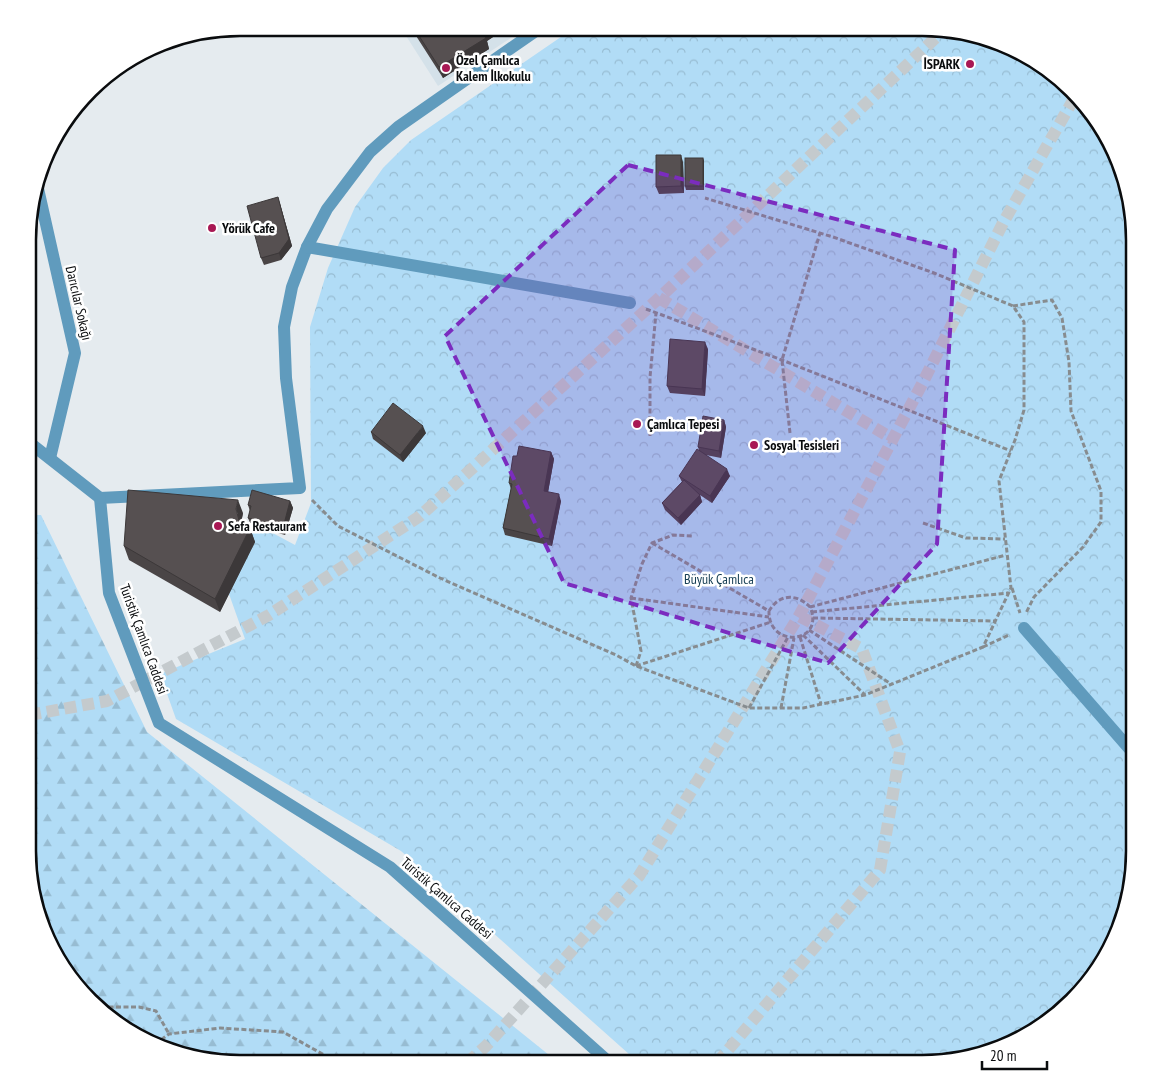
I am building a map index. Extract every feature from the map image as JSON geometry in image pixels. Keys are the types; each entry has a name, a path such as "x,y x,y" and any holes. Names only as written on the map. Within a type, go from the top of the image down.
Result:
{"street":[{"path":"36,447 100,498 300,488 286,378 284,327 292,288 307,246 327,209 370,152 398,126 528,36"},
{"name":"Darıcılar Sokağı","path":"40,199 75,353 50,458"},
{"path":"307,246 630,303"},
{"name":"Turistik Çamlıca Caddesi","path":"100,498 109,593 159,723 390,867 601,1055"},
{"path":"1024,628 1126,745"}],"path":[{"path":"706,198 820,233 934,273 1013,306 1052,300 1062,318 1069,362 1071,411 1101,491 1101,522 1083,547 1034,597 1022,620 1011,588 999,481 1024,410 1026,363 1024,322 1013,306"},
{"path":"790,433 782,360 820,233"},
{"path":"630,303 782,360 1011,451"},
{"path":"650,436 650,377 656,313"},
{"path":"300,488 338,526 440,578 616,655 636,666 749,708 803,708 865,695 983,647 1024,628"},
{"path":"923,522 966,538 1005,539"},
{"path":"636,666 641,651 631,598 642,564 652,543 673,535 692,536"},
{"path":"652,543 769,611"},
{"path":"810,607 1006,555"},
{"path":"983,647 1011,588"},
{"path":"812,612 1008,594"},
{"path":"783,597 795,597 810,607 813,618 809,630 802,636 794,638 778,632 769,617 769,611 773,603 783,597"},
{"path":"631,598 769,617"},
{"path":"813,618 996,621"},
{"path":"636,666 771,622"},
{"path":"809,630 891,684"},
{"path":"802,636 865,695"},
{"path":"802,636 821,704"},
{"path":"749,708 788,637"},
{"path":"781,708 794,638"},
{"path":"109,1007 139,1007 156,1011 169,1034"},
{"path":"162,1039 169,1034 220,1028 283,1032 324,1055"}],"highlighted area":[{"path":"628,165 955,250 937,544 828,663 564,583 445,336"}],"shaded area":[{"name":"Özel Çamlıca Kalem İlkokulu","path":"406,36 514,36 438,86"}],"green space":[{"name":"Büyük Çamlıca","path":"562,36 922,36 949,38 975,43 1012,57 1046,78 1084,116 1105,150 1115,174 1122,200 1126,240 1126,851 1124,878 1119,904 1105,941 1084,975 1046,1013 1012,1034 988,1044 949,1053 922,1055 630,1055 401,851 176,719 160,674 245,639 229,594 254,523 295,545 311,503 310,327 328,268 355,207 383,168 411,140"},
{"path":"36,515 41,515 147,732 549,1055 240,1055 213,1053 187,1048 150,1034 116,1013 96,995 78,975 57,941 43,904 38,878 36,851"}],"building":[{"path":"419,36 485,36 486,38 439,67"},
{"path":"656,155 681,155 681,186 656,187"},
{"path":"685,158 703,158 703,186 685,186"},
{"path":"278,197 289,239 279,253 261,258 247,206"},
{"path":"670,339 705,342 702,389 667,386"},
{"path":"393,403 423,426 400,455 371,432"},
{"path":"703,416 724,420 719,451 698,447"},
{"path":"519,446 551,452 544,491 559,494 549,539 503,528 512,484 509,483 513,456 517,456"},
{"path":"697,449 727,469 710,496 679,476"},
{"path":"684,480 700,495 678,518 662,503"},
{"path":"128,490 238,500 236,509 240,524 250,528 215,599 124,546"},
{"path":"252,490 290,501 283,528 248,518 251,506 248,505"}],"tunnel":[{"path":"36,714 107,701 269,615 420,516 659,298 936,37"},
{"path":"476,1055 639,876 799,616 922,384 1003,223 1072,102"},
{"path":"659,298 893,439"},
{"path":"724,1055 880,870 900,752 862,649 799,616"}],"place":[{"name":"İSPARK","path":"970,64"},
{"name":"Özel Çamlıca Kalem İlkokulu","path":"446,68"},
{"name":"Yörük Cafe","path":"212,228"},
{"name":"Çamlıca Tepesi","path":"637,424"},
{"name":"Sosyal Tesisleri","path":"754,445"},
{"name":"Sefa Restaurant","path":"218,526"}]}
